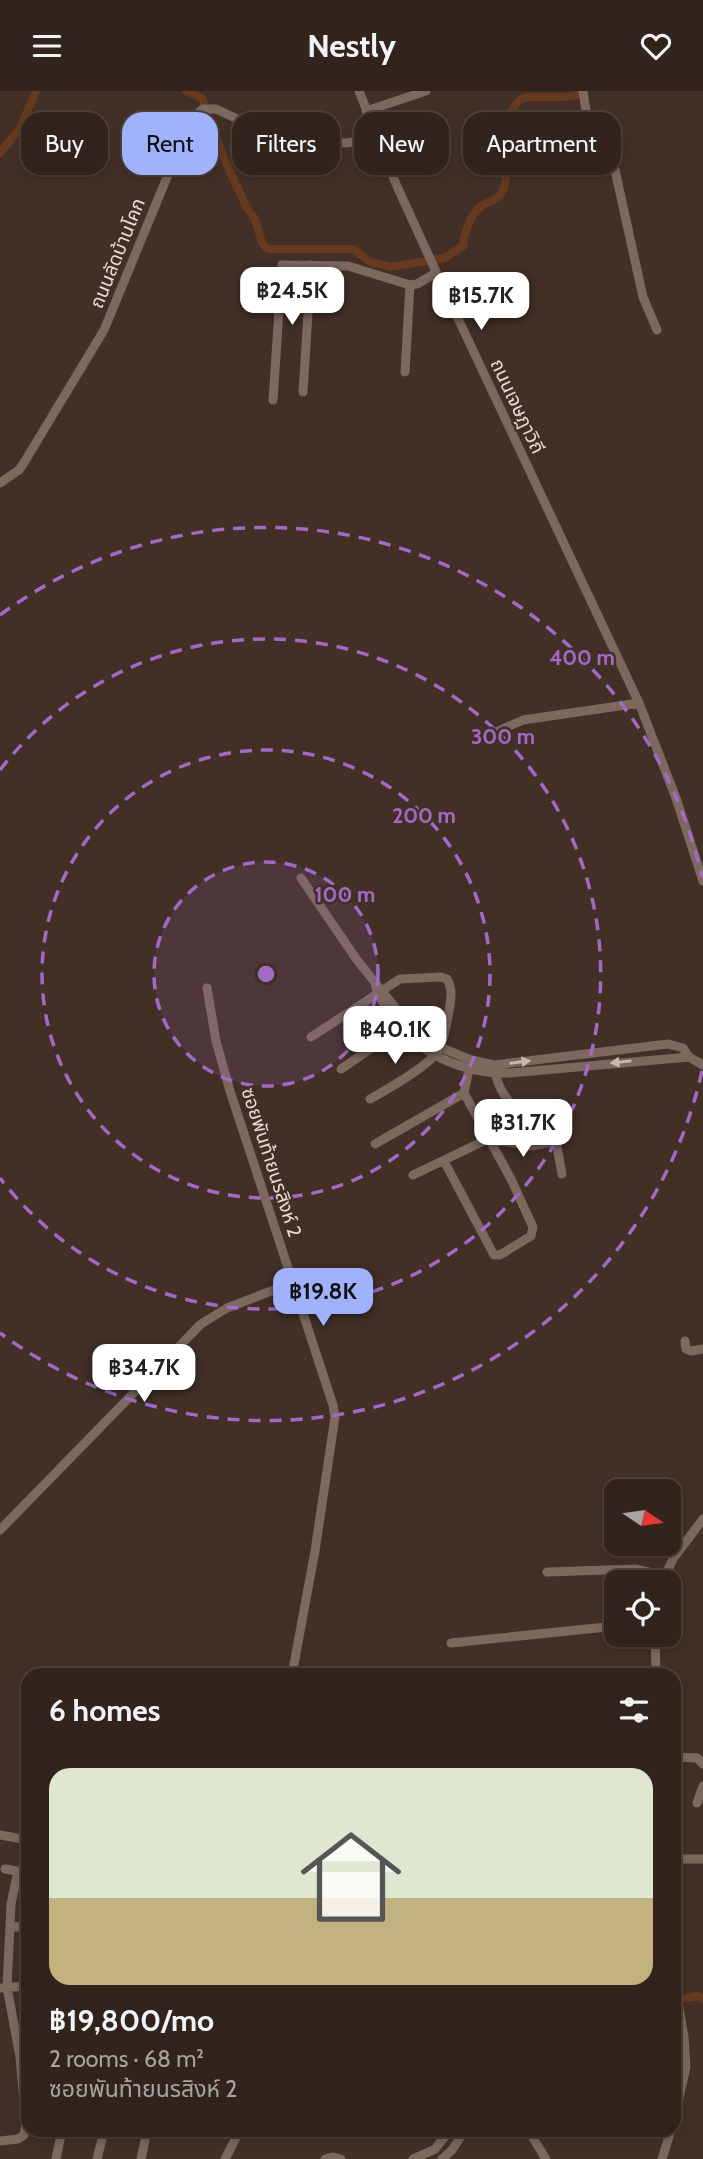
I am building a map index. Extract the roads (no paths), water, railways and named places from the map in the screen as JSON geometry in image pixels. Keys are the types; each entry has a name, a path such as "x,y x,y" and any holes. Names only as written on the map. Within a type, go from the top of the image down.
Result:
{"street":[{"name":"ถนนเจษฎาวิถี","path":"359,91 366,111"},
{"path":"366,111 426,91"},
{"path":"583,91 586,111 612,160 643,297 657,330"},
{"name":"ถนนลัดบ้านโคก","path":"0,483 19,470 104,330 154,207 196,115 203,109 216,109 281,136 310,141 354,142"},
{"name":"ถนนเจษฎาวิถี","path":"393,175 520,454 639,703 676,798 703,881"},
{"path":"273,400 282,265 356,267 410,285 436,273"},
{"path":"303,391 311,265"},
{"path":"405,372 410,285"},
{"path":"278,308 308,309"},
{"path":"496,732 517,721 639,703"},
{"path":"301,878 378,989 400,1029 469,1069 495,1070 668,1044 683,1048 689,1057 703,1065"},
{"path":"311,1037 378,989 400,979 447,979 451,985 452,996 444,1036 436,1051 390,1088 370,1099"},
{"name":"ซอยพันท้ายนรสิงห์ 2","path":"207,988 215,1041 333,1405 335,1429 293,1668"},
{"path":"378,989 414,1031 436,1051 495,1070"},
{"path":"341,1069 400,1029"},
{"path":"444,1161 494,1255 500,1255 531,1237 533,1227 511,1179 464,1093 469,1069"},
{"path":"495,1070 497,1082 513,1107 522,1112 543,1114 552,1119 562,1174"},
{"path":"375,1144 464,1093"},
{"path":"413,1175 488,1139 531,1146 557,1141"},
{"path":"0,1531 201,1324 235,1304 292,1283"},
{"path":"685,1341 687,1349 691,1351 703,1349"},
{"path":"668,1570 673,1559 703,1519"},
{"path":"547,1572 604,1570"},
{"path":"607,1570 640,1570"},
{"path":"451,1643 604,1627"},
{"path":"655,1647 656,1668"},
{"path":"681,1757 698,1758 703,1764"},
{"path":"697,1803 703,1786"},
{"path":"0,1835 21,1839"},
{"path":"681,1859 703,1860"},
{"path":"5,1869 21,1872"},
{"path":"21,1878 11,1905 4,1988 21,2068"},
{"path":"10,1926 21,1927"},
{"path":"681,2020 686,2067 681,2085"},
{"path":"0,2141 21,2137"},
{"path":"56,2159 61,2137"},
{"path":"97,2159 102,2137"},
{"path":"225,2159 236,2137"},
{"path":"413,2159 435,2149 444,2137"},
{"path":"442,2159 460,2137"},
{"path":"532,2137 546,2159"},
{"path":"662,2159 669,2137"},
{"path":"141,2159 145,2141"},
{"path":"325,2159 341,2159"}],"waterway":[{"path":"0,153 20,128 36,91"},
{"path":"186,91 202,98 223,156 247,208 255,219 262,243 268,249 353,249 370,262 391,267 444,258 463,246 473,215 480,207 498,197 504,187 506,176 503,137 508,120 520,100 530,97 577,95"},
{"path":"686,1998 698,1996 703,1999"}]}
